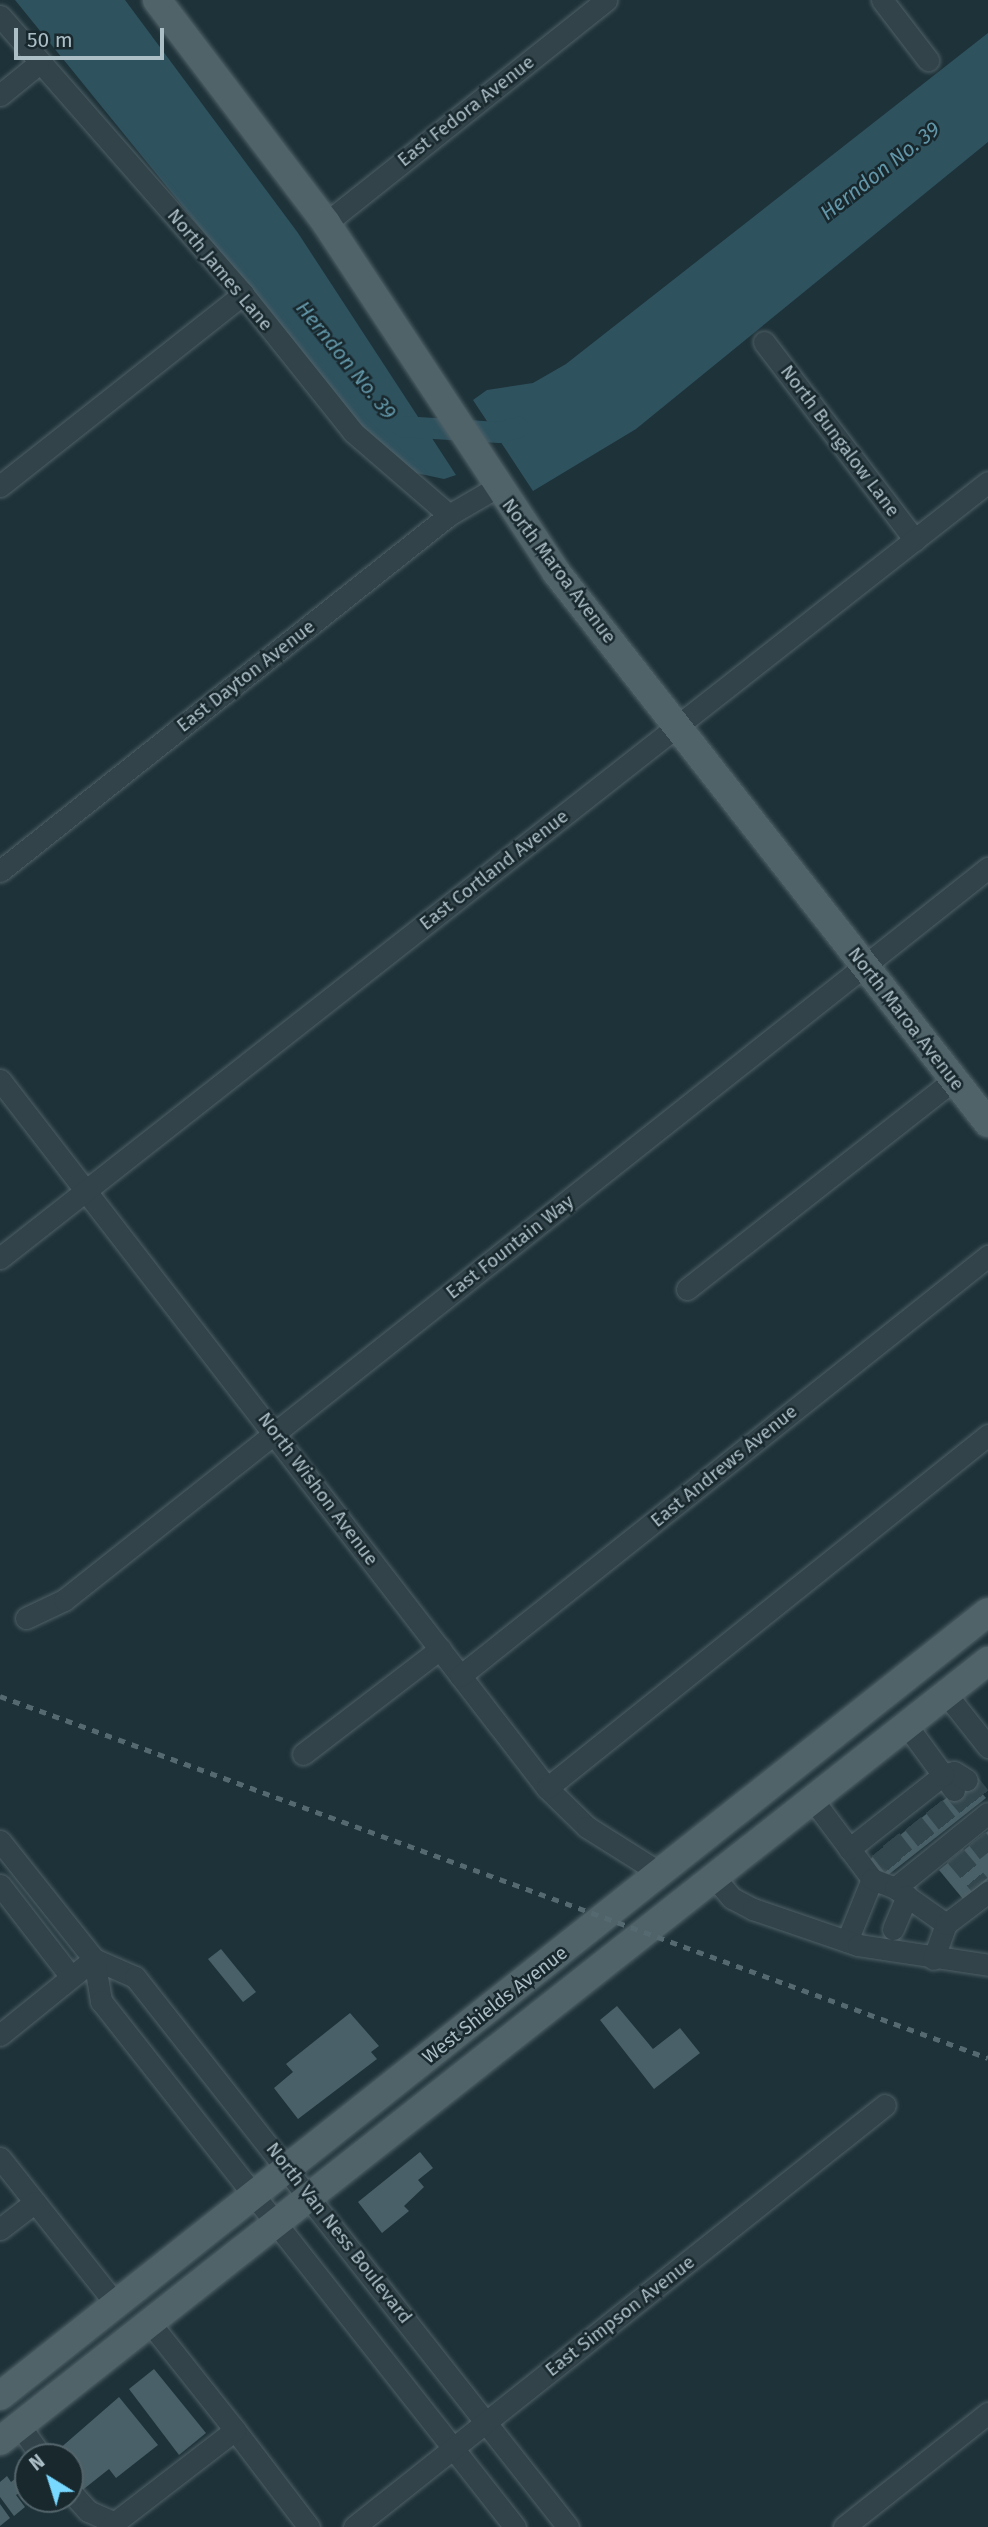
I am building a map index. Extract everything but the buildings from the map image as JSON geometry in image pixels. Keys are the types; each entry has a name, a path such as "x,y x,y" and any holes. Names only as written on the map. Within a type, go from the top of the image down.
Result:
{"main road":[{"name":"North Maroa Avenue","path":"157,0 326,223 497,487 677,727 988,1123"},
{"name":"West Shields Avenue","path":"0,2396 988,1612"},
{"name":"West Shields Avenue","path":"10,2433 312,2198 946,1694 986,1667"}],"street":[{"name":"East Fedora Avenue","path":"326,223 606,0"},
{"path":"882,0 928,60"},
{"name":"North James Lane","path":"0,16 38,64 57,79 243,294 353,432 449,515"},
{"path":"0,94 38,64"},
{"path":"0,486 243,294"},
{"name":"North Bungalow Lane","path":"764,342 915,540"},
{"name":"East Cortland Avenue","path":"0,1258 988,482"},
{"name":"East Dayton Avenue","path":"0,870 449,515 497,487"},
{"name":"East Fountain Way","path":"26,1618 64,1600 988,867"},
{"name":"North Wishon Avenue","path":"0,1080 547,1788 587,1827 660,1873"},
{"path":"687,1289 954,1080"},
{"name":"East Andrews Avenue","path":"460,1676 988,1256"},
{"path":"547,1788 988,1434"},
{"path":"303,1754 440,1649"},
{"path":"946,1694 988,1747"},
{"path":"849,1849 891,1828 943,1789 907,1726"},
{"path":"813,1800 872,1879"},
{"name":"North Van Ness Boulevard","path":"0,1841 94,1959 135,1977 289,2168 568,2527"},
{"path":"848,1941 872,1879 943,1843"},
{"path":"933,1959 946,1924 943,1843"},
{"path":"893,1929 943,1843"},
{"path":"0,1861 30,1879"},
{"path":"715,1878 732,1898 753,1909 848,1941 933,1959 988,1965"},
{"path":"0,1885 71,1977"},
{"path":"946,1924 984,1890"},
{"path":"0,2035 94,1959"},
{"name":"North Van Ness Boulevard","path":"94,1959 101,2001 515,2527"},
{"name":"East Simpson Avenue","path":"354,2527 885,2105"},
{"path":"0,2158 115,2303"},
{"path":"0,2229 34,2202"},
{"path":"151,2324 309,2527"},
{"path":"844,2527 988,2413"},
{"path":"84,2507 112,2525 235,2430"}],"water":[{"path":"15,0 125,0 298,233 456,475 444,479 416,473 363,428"},
{"path":"988,33 988,142 636,429 533,491 473,400 487,390 533,383 566,364"}],"waterway":[{"name":"Herndon No. 39","path":"401,426 499,432 518,427"}],"tunnel":[{"path":"967,1780 981,1797"},
{"path":"954,1790 969,1808"},
{"path":"934,1806 948,1824"},
{"path":"913,1823 927,1840"},
{"path":"977,1838 988,1852"},
{"path":"891,1839 906,1858"},
{"path":"880,1849 895,1868"},
{"path":"955,1855 979,1884"}],"railway":[{"path":"0,1696 988,2058"}]}
